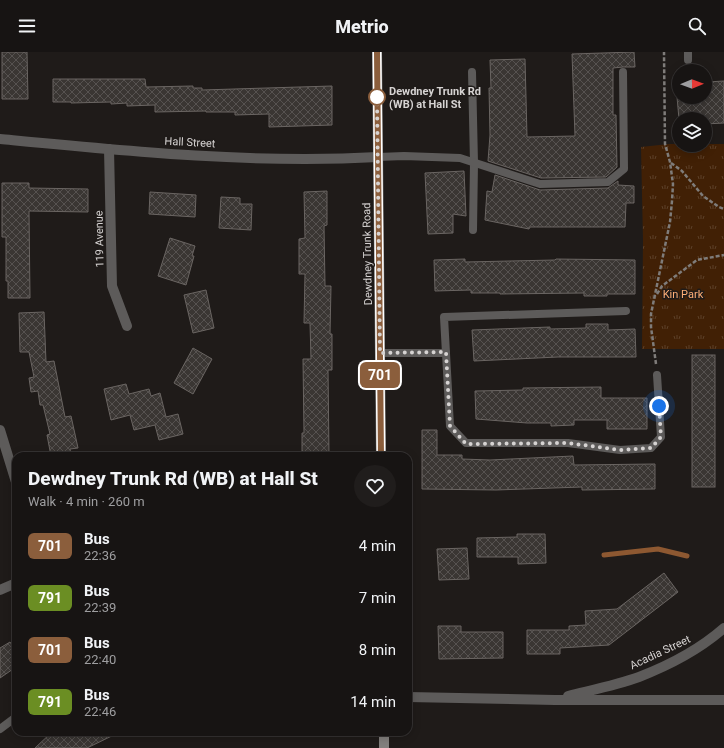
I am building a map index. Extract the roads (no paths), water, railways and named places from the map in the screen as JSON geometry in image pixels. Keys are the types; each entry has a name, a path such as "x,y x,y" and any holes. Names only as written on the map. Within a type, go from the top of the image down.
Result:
{"main road":[{"name":"Dewdney Trunk Road","path":"377,52 381,452"},
{"path":"384,736 384,748"}],"street":[{"name":"Hall Street","path":"0,139 109,149 261,158 378,158"},
{"name":"119 Avenue","path":"109,149 112,286 127,326"},
{"path":"0,430 12,469"},
{"path":"0,590 12,585"},
{"name":"Acadia Street","path":"555,700 639,677 686,656 712,639 724,628"},
{"name":"Acadia Street","path":"412,697 555,700 724,700"}],"lane":[{"path":"472,72 474,230"},
{"path":"378,158 404,156 460,158 540,184 608,182 624,169 623,72"},
{"path":"626,311 444,317 450,426 466,444 568,443 620,450 651,448 661,437 658,375"},
{"path":"380,353 446,352"},
{"path":"0,730 12,720"}],"waterway":[{"path":"604,555 658,549 687,556"}],"place":[{"name":"Dewdney Trunk Rd (WB) at Hall St","path":"377,97"}],"park label":[{"name":"Kin Park","path":"683,294"}]}
